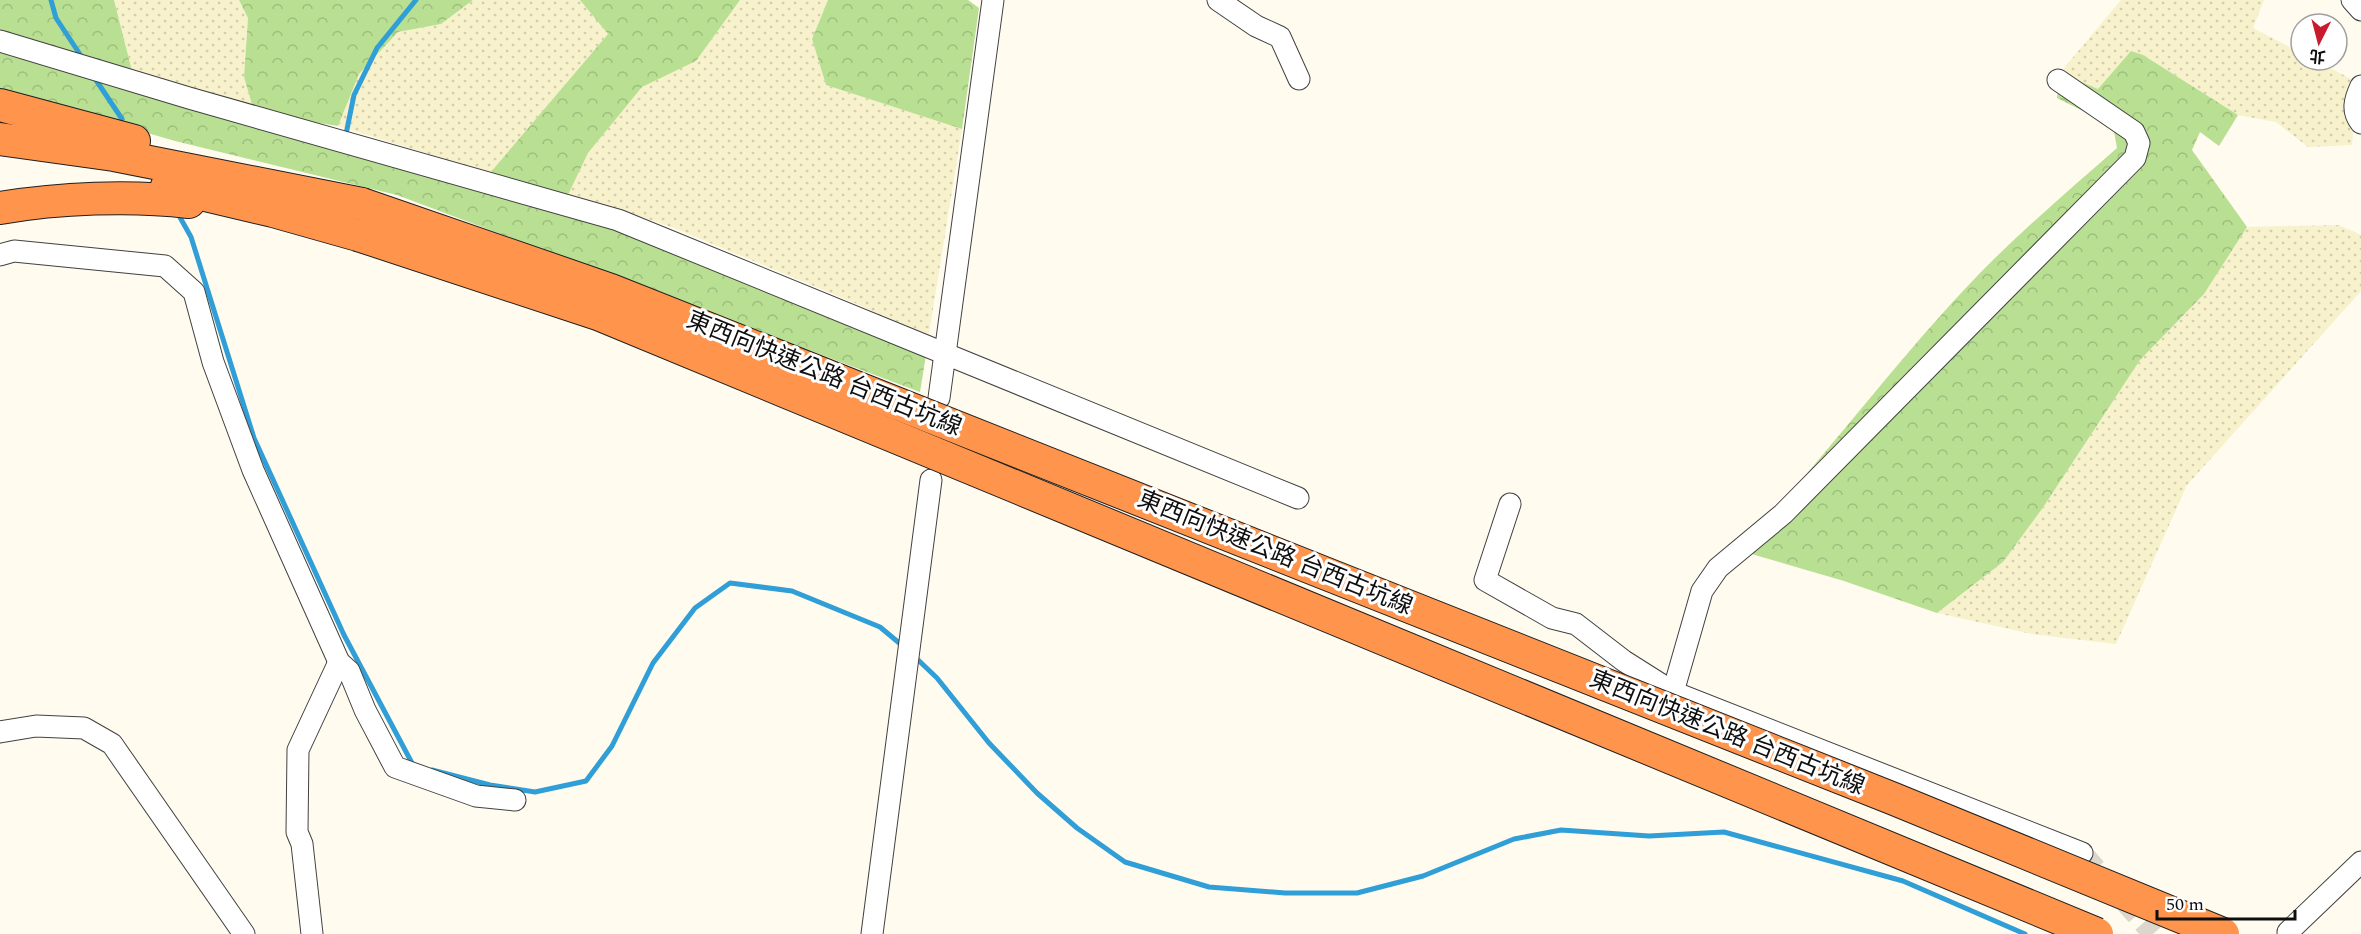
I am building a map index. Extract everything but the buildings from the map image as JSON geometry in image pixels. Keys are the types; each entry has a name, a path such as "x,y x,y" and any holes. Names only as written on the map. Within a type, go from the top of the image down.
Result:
{"highway":[{"path":"0,105 319,195"},
{"path":"0,139 114,155 319,195"},
{"path":"0,161 102,171 273,211"},
{"name":"東西向快速公路 台西古坑線","path":"319,195 362,204 622,294 1894,799 2223,934"},
{"path":"0,208 26,204 149,197 273,211"},
{"name":"東西向快速公路 台西古坑線","path":"273,211 358,235 598,314 2097,934"}],"street":[{"path":"939,398 993,0"},
{"path":"1218,0 1256,26 1280,37 1299,79"},
{"path":"2352,0 2361,10"},
{"path":"0,41 107,74 618,220 1298,498"},
{"path":"1673,692 1702,591 1718,568 1783,514 2136,158 2139,143 2134,132 2058,80"},
{"path":"2361,86 2355,99 2356,117 2361,123"},
{"path":"0,255 14,251 165,266 194,292 213,362 253,470 339,662 349,671 365,710 395,766 476,796 515,800"},
{"path":"872,934 931,480"},
{"path":"1510,504 1485,580 1552,618 1576,624 1624,661 1673,692 2082,853"},
{"path":"312,934 302,844 297,832 298,750 339,662"},
{"path":"0,732 36,726 84,728 112,744 244,934"},
{"path":"2288,932 2361,862"}],"shaded area":[{"path":"114,0 239,0 248,18 244,77 253,108 133,75"},
{"path":"473,0 580,0 608,34 490,173 338,126 359,74 398,32 441,24"},
{"path":"740,0 828,0 812,39 826,85 962,129 928,340 862,306 674,228 616,208 566,199 588,153 642,87 696,61"},
{"path":"2121,0 2264,0 2253,28 2289,47 2289,72 2338,72 2357,82 2352,145 2308,147 2276,122 2238,115 2143,55 2131,52 2098,89 2060,73"},
{"path":"2339,225 2361,235 2361,291 2187,485 2116,644 2032,634 1937,613 2003,562 2042,509 2140,360 2204,294 2247,227"}],"green space":[{"path":"0,0 114,0 133,75 0,33"},
{"path":"239,0 473,0 441,24 398,32 359,74 338,126 281,117 253,108 244,77 248,18"},
{"path":"580,0 740,0 696,61 642,87 588,153 566,199 490,173 608,34"},
{"path":"828,0 968,0 979,8 962,129 826,85 812,39"},
{"path":"0,50 607,226 926,355 920,392 397,195 175,141 0,90"},
{"path":"2131,51 2143,55 2238,115 2219,146 2200,132 2192,150 2247,227 2204,294 2140,360 2042,509 2003,562 1937,613 1844,581 1738,550 1803,478 1961,293 2025,230 2117,148 2113,126 2057,98 2060,73 2098,89"}],"waterway":[{"path":"51,0 56,18 83,59"},
{"path":"345,139 354,95 377,48 416,0"},
{"path":"94,77 122,119"},
{"path":"177,212 191,237 254,438 344,635 413,765 417,766"},
{"path":"432,770 490,785 535,792 586,781 612,746 653,663 695,608 730,583 792,591 880,627 904,647"},
{"path":"915,657 937,678 989,743 1037,793 1077,828 1125,862 1209,887 1285,893 1357,893 1423,876 1514,839 1561,830 1649,836 1724,832 1903,881 2025,934"}],"tunnel":[{"path":"2082,853 2153,934"}]}
